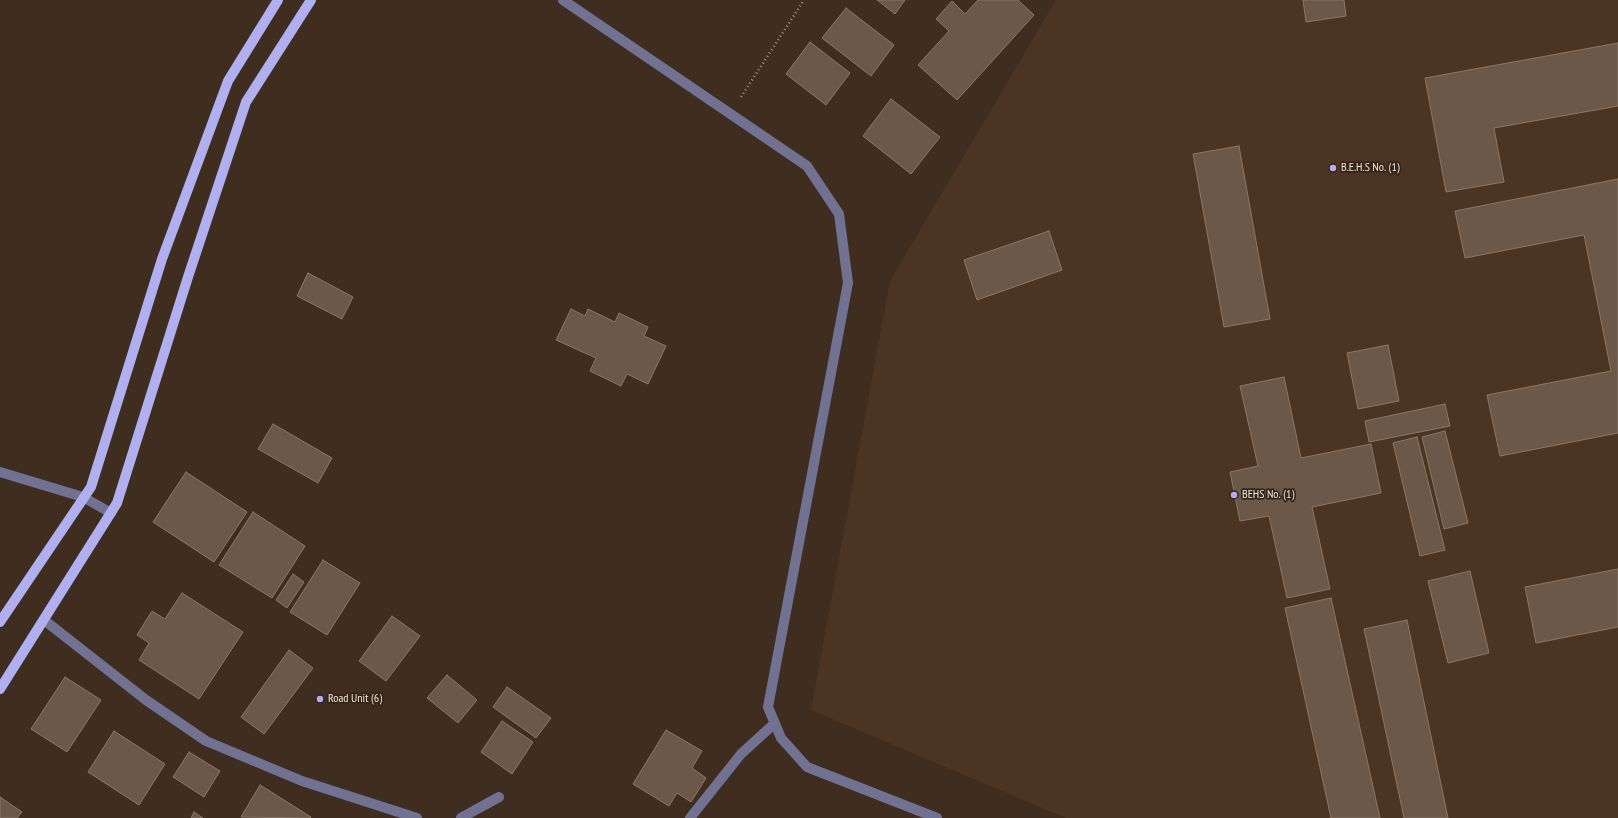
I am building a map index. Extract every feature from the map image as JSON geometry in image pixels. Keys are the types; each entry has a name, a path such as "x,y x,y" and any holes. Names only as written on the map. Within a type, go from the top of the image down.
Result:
{"main road":[{"path":"0,622 91,487 162,259 228,81 278,0"},
{"path":"0,689 117,502 188,277 246,102 311,0"}],"street":[{"path":"563,0 807,166 838,214 848,283 768,707 781,738 806,767 937,818"},
{"path":"0,472 83,497 111,513"},
{"path":"44,620 146,700 206,741 302,781 417,818"},
{"path":"690,818 741,754 775,723"},
{"path":"461,818 499,797"}],"path":[{"path":"730,113 804,0"}],"shaded area":[{"name":"BEHS No. (1)","path":"1056,0 1618,0 1618,818 1066,818 811,710 890,281"}],"building":[{"path":"877,0 905,0 895,14"},
{"path":"978,0 1018,0 1034,15 957,100 918,65 949,31 936,19 952,1 965,14"},
{"path":"1303,0 1344,0 1346,16 1306,22"},
{"path":"846,8 894,45 871,76 822,38"},
{"path":"810,42 850,73 826,105 786,74"},
{"path":"1618,43 1618,106 1494,128 1504,182 1446,192 1425,78"},
{"path":"891,99 940,137 911,174 863,136"},
{"path":"1239,146 1270,319 1224,327 1193,154"},
{"path":"1618,179 1618,433 1500,456 1487,395 1611,371 1584,235 1465,258 1455,211"},
{"path":"1049,231 1062,270 977,300 964,260"},
{"path":"308,273 353,297 342,319 297,296"},
{"path":"571,309 585,316 588,309 615,322 619,313 648,327 644,336 666,346 648,384 627,374 621,386 590,371 596,358 556,340"},
{"path":"1388,345 1399,401 1358,409 1347,353"},
{"path":"1284,377 1301,458 1371,444 1381,493 1312,507 1330,589 1287,598 1269,516 1240,521 1230,472 1258,466 1240,386"},
{"path":"1445,404 1450,426 1369,442 1365,421"},
{"path":"273,424 332,458 318,483 258,449"},
{"path":"1445,431 1468,523 1444,529 1422,437"},
{"path":"1417,437 1445,550 1420,556 1393,443"},
{"path":"186,472 247,512 214,562 153,522"},
{"path":"253,512 305,546 272,598 219,565"},
{"path":"323,560 360,583 327,635 290,612"},
{"path":"1618,569 1618,627 1536,643 1525,587"},
{"path":"1470,571 1489,653 1448,663 1428,581"},
{"path":"293,574 304,582 287,608 276,600"},
{"path":"182,593 243,632 199,699 139,660 149,643 137,635 152,611 165,619"},
{"path":"1331,598 1380,818 1331,818 1285,608"},
{"path":"392,616 420,636 386,681 359,661"},
{"path":"1407,620 1448,818 1404,818 1364,629"},
{"path":"289,650 313,668 264,734 241,717"},
{"path":"447,675 477,700 458,723 427,698"},
{"path":"65,677 101,700 67,752 31,729"},
{"path":"507,687 551,718 536,738 493,707"},
{"path":"502,721 533,742 512,774 481,752"},
{"path":"666,730 702,751 692,768 706,778 691,802 677,793 669,806 633,784"},
{"path":"114,731 165,764 139,805 88,772"},
{"path":"189,752 220,771 204,797 173,777"},
{"path":"260,785 311,817 241,817"},
{"path":"0,797 22,812 17,818 0,818"},
{"path":"194,812 203,818 191,818"}],"place":[{"name":"B.E.H.S No. (1)","path":"1333,168"},
{"name":"BEHS No. (1)","path":"1234,495"},
{"name":"Road Unit (6)","path":"320,699"}]}
